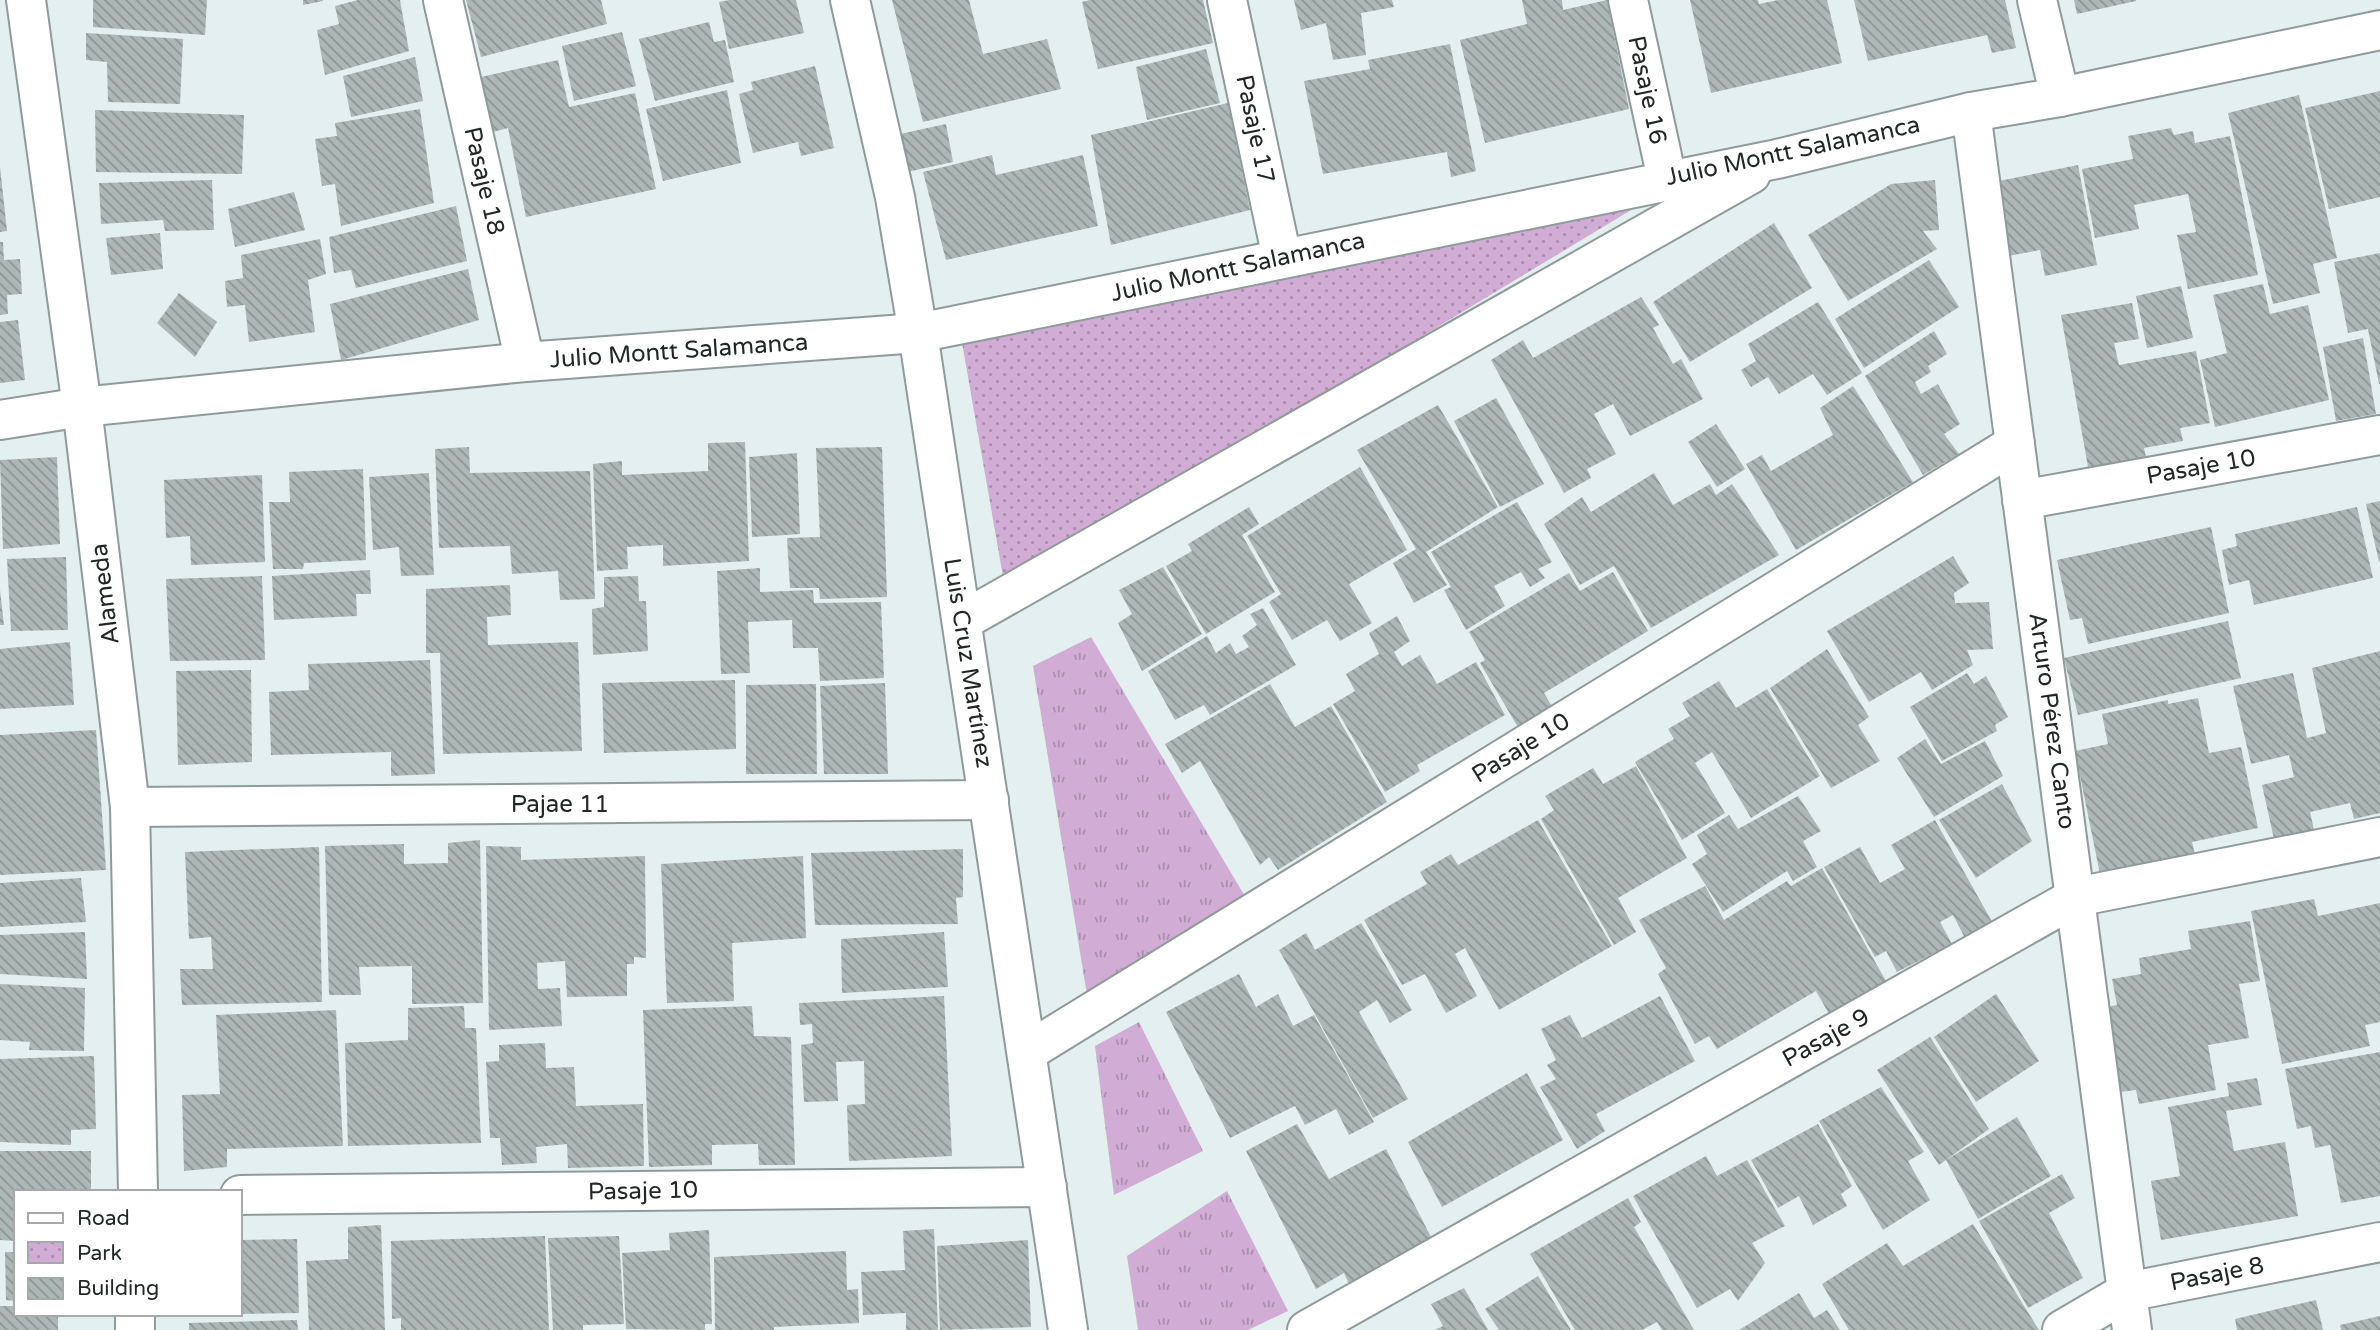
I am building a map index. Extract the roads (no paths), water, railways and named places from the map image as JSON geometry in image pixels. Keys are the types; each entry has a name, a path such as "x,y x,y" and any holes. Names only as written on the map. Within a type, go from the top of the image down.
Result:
{"street":[{"name":"Alameda","path":"26,0 82,407 130,807 138,1190"},
{"name":"Pasaje 18","path":"443,0 525,362"},
{"name":"Luis Cruz Martínez","path":"850,0 895,197 918,333 1068,1330"},
{"name":"Pasaje 17","path":"1227,0 1282,258"},
{"name":"Pasaje 16","path":"1628,0 1667,179"},
{"path":"2037,0 2060,97"},
{"name":"Julio Montt Salamanca","path":"0,421 82,407 525,362 918,333 1667,179 1777,159 1971,112 2060,97 2380,30"},
{"name":"Arturo Pérez Canto","path":"1971,112 2132,1330"},
{"path":"962,621 1777,159"},
{"name":"Pasaje 10","path":"2022,500 2380,435"},
{"name":"Pasaje 10","path":"1027,1052 2015,444"},
{"name":"Pajae 11","path":"130,807 989,800"},
{"name":"Pasaje 9","path":"1307,1330 2076,897 2380,837"},
{"name":"Pasaje 10","path":"242,1195 1047,1187"},
{"name":"Pasaje 8","path":"2062,1330 2127,1292 2380,1242"}]}
